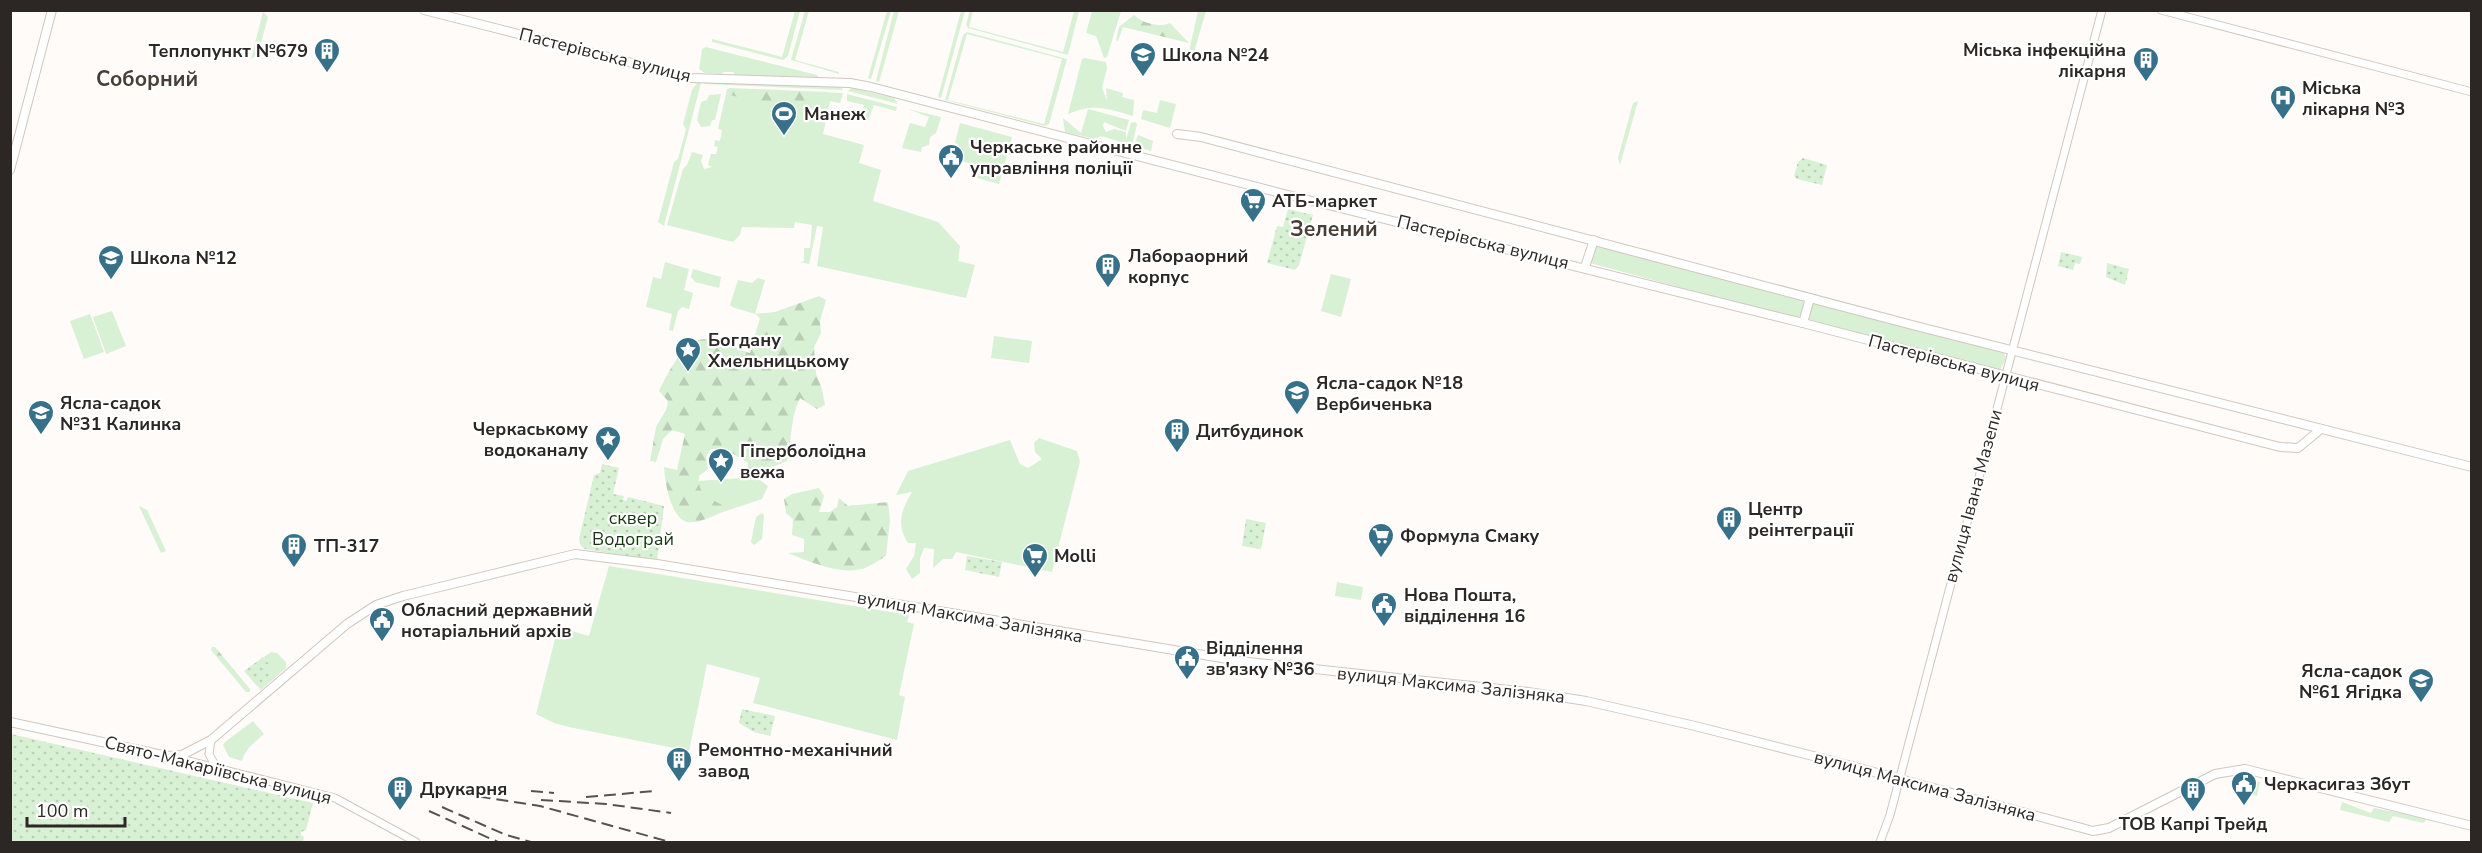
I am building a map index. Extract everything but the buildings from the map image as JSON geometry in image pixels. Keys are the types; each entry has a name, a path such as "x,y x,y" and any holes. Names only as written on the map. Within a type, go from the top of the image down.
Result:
{"main road":[{"path":"10,170 52,10"},
{"name":"Пастерівська вулиця","path":"424,10 691,78 850,83 871,87 1585,267 2283,448 2298,448 2321,429"},
{"name":"Пастерівська вулиця","path":"1177,134 1201,136 1810,298 2472,467"},
{"path":"1585,267 1594,240"},
{"path":"1803,323 1810,298"},
{"name":"вулиця Максима Залізняка","path":"173,758 211,740 347,624 372,608 404,596 579,554 675,567 1240,661 1558,696 1665,718 1898,778 2017,812 2098,831 2109,828 2215,774 2245,769 2472,826"},
{"name":"Свято-Макаріївська вулиця","path":"10,722 173,758"}],"street":[{"name":"вулиця Івана Мазепи","path":"1880,843 2102,10"},
{"path":"2161,10 2472,92"},
{"path":"211,740 209,754 217,769"},
{"name":"Свято-Макаріївська вулиця","path":"173,758 334,798 416,843"}],"green space":[{"path":"805,10 809,11 795,60 839,72 839,74 791,60"},
{"path":"970,10 973,11 969,27 1063,52 1074,11 1079,11 1068,55 968,28 966,25"},
{"path":"795,11 800,11 788,56 783,60 712,42 712,39 782,57"},
{"path":"887,11 891,11 871,79 868,78"},
{"path":"894,11 899,11 879,82 876,81"},
{"path":"961,11 965,11 941,98 938,97"},
{"path":"1092,11 1121,11 1107,57 1104,58 1096,36 1086,33"},
{"path":"1198,11 1206,11 1191,63 1187,61"},
{"path":"263,12 268,17 258,54 251,59"},
{"path":"1134,15 1151,24 1170,23 1189,43 1123,27 1118,41 1116,40 1119,27"},
{"path":"967,32 1067,59 1049,124 1045,126 945,100 963,35","holes":["967,34 1062,59 1044,124 948,100"]},
{"path":"706,47 818,77 735,75 733,72 705,73 699,69 702,49"},
{"path":"1082,59 1106,62 1107,68 1102,88 1107,100 1106,88 1123,93 1122,97 1134,100 1133,116 1100,108 1068,114"},
{"path":"705,82 841,87 843,90 704,84"},
{"path":"697,83 701,83 664,226 658,222 674,162 678,159 686,129 683,124 692,90"},
{"path":"729,88 829,93 821,123 745,104 746,99 726,94"},
{"path":"852,88 894,98 898,104 848,91"},
{"path":"727,89 843,93 840,103 830,101 823,134 864,145 859,163 881,170 873,201 938,222 960,246 958,261 975,265 966,298 817,266 823,227 817,226 809,264 800,262 804,261 804,248 810,248 812,225 795,222 794,228 742,227 740,235 733,242 667,225 683,169 692,152 703,155 701,161 704,169 712,167 708,165 711,154 716,154 718,147 714,146 715,140 720,141 722,130 718,129"},
{"path":"721,94 715,120 712,120 710,126 701,127 697,120 701,102 707,100 709,95"},
{"path":"847,94 897,107 896,111 874,105 868,121 861,119 864,105 847,101"},
{"path":"1160,100 1176,104 1170,128 1141,119 1143,110 1157,113"},
{"path":"1638,101 1620,165 1618,158 1633,103"},
{"path":"908,109 941,117 936,133 930,137 929,145 922,147 921,152 902,148 910,123 925,127 929,117"},
{"path":"1088,109 1129,120 1126,131 1104,122 1103,126 1106,132 1114,129 1126,132 1126,140 1131,123 1135,122 1137,124 1133,142 1135,143 1138,135 1153,141 1151,151 1101,136 1095,139 1065,132 1063,118 1081,133"},
{"path":"960,123 1012,137 999,184 977,178 980,166 954,159"},
{"path":"1803,158 1827,165 1822,185 1797,179 1794,176 1798,162"},
{"path":"1288,209 1313,215 1299,265 1295,270 1267,263 1277,226 1283,227"},
{"path":"1596,245 1803,300 1803,310 1797,319 1590,263"},
{"path":"2061,252 2082,257 2080,264 2075,263 2073,270 2058,266"},
{"path":"665,262 689,269 684,290 693,293 689,309 682,307 678,311 673,331 669,330 672,314 646,307 653,277 661,279"},
{"path":"2107,263 2129,269 2125,285 2106,277"},
{"path":"693,269 721,277 719,288 695,282 691,277"},
{"path":"1331,274 1351,279 1341,317 1321,311"},
{"path":"758,278 765,280 755,314 732,307 730,305 738,280 752,283"},
{"path":"819,296 826,300 820,321 821,333 814,347 816,374 825,405 817,409 800,398 793,421 787,461 782,463 747,476 748,463 727,450 711,449 706,457 708,469 699,476 699,482 704,494 722,505 720,513 695,522 681,519 670,498 664,467 677,470 685,434 672,430 663,439 656,462 650,461 656,427 666,410 668,401 659,391 672,366 685,349 700,340 714,340 750,353 760,318 755,314 775,312"},
{"path":"1814,302 2003,352 2006,358 2000,370 1810,322 1808,317"},
{"path":"112,311 126,346 106,354 93,317"},
{"path":"90,314 104,352 84,359 70,321"},
{"path":"994,336 1032,341 1029,363 991,358"},
{"path":"1039,438 1077,451 1080,462 1052,572 956,552 952,559 943,559 933,568 934,549 924,548 920,558 920,573 912,579 906,569 914,556 916,543 908,543 902,530 901,518 912,492 896,495 908,471 1010,440 1020,464 1028,468 1042,459 1035,452 1034,443"},
{"name":"сквер Водограй","path":"602,464 619,468 613,494 624,496 623,500 626,501 628,497 664,506 657,561 585,549 581,546 579,539 594,475 600,473"},
{"path":"756,477 768,486 762,499 720,513 721,504 700,490 698,481"},
{"path":"819,488 824,496 819,512 830,512 837,507 839,498 848,506 888,502 890,520 886,556 865,568 846,570 826,567 788,553 804,552 804,539 792,535 793,519 786,513 784,499 792,494"},
{"path":"139,506 147,510 166,551 161,553"},
{"path":"762,513 764,515 762,539 754,545 751,542 756,517"},
{"path":"1246,519 1266,523 1261,549 1242,546"},
{"path":"967,556 1002,562 999,577 965,570"},
{"path":"609,566 909,615 907,622 914,624 899,695 905,697 897,740 753,703 760,678 707,664 689,751 569,727 536,714 558,627 589,636"},
{"path":"1337,582 1363,587 1361,600 1335,596"},
{"path":"215,647 250,689 250,692 246,692 211,650"},
{"path":"271,652 277,653 286,662 286,668 261,690 244,671"},
{"path":"263,657 272,668 267,671 270,674 257,686 246,670"},
{"path":"742,709 775,716 770,736 754,732 739,723"},
{"path":"253,721 264,734 253,743 242,761 229,757 223,745 225,742"},
{"path":"11,734 313,803 306,830 301,832 304,837 303,842 11,842"},
{"path":"2240,777 2260,782 2257,796 2237,791"},
{"path":"2342,802 2371,813 2374,808 2419,816 2425,818 2426,821 2423,823 2393,816 2389,822 2340,810"}],"railway":[{"path":"443,791 540,806 670,842"},
{"path":"531,791 554,793"},
{"path":"586,797 655,791"},
{"path":"541,800 606,804 671,813"},
{"path":"442,807 506,835 531,842"},
{"path":"429,811 498,842"}],"place":[{"name":"Теплопункт №679","path":"327,74"},
{"name":"Школа №24","path":"1143,78"},
{"name":"Міська інфекційна лікарня","path":"2146,83"},
{"name":"Міська лікарня №3","path":"2283,121"},
{"name":"Манеж","path":"784,137"},
{"name":"Черкаське районне управління поліції","path":"951,180"},
{"name":"АТБ-маркет","path":"1253,224"},
{"name":"Школа №12","path":"111,281"},
{"name":"Лабораорний корпус","path":"1108,289"},
{"name":"Богдану Хмельницькому","path":"688,373"},
{"name":"Ясла-садок №18 Вербиченька","path":"1297,416"},
{"name":"Ясла-садок №31 Калинка","path":"41,436"},
{"name":"Дитбудинок","path":"1177,454"},
{"name":"Черкаському водоканалу","path":"608,462"},
{"name":"Гіперболоїдна вежа","path":"721,484"},
{"name":"Центр реінтеграції","path":"1729,542"},
{"name":"Формула Смаку","path":"1381,559"},
{"name":"ТП-317","path":"294,569"},
{"name":"Molli","path":"1035,579"},
{"name":"Нова Пошта, відділення 16","path":"1384,628"},
{"name":"Обласний державний нотаріальний архів","path":"382,643"},
{"name":"Відділення зв'язку №36","path":"1187,681"},
{"name":"Ясла-садок №61 Ягідка","path":"2421,704"},
{"name":"Ремонтно-механічний завод","path":"679,783"},
{"name":"Черкасигаз Збут","path":"2244,807"},
{"name":"Друкарня","path":"400,812"},
{"name":"ТОВ Капрі Трейд","path":"2193,813"}],"district":[{"name":"Соборний","path":"147,79"},
{"name":"Зелений","path":"1334,229"}]}
